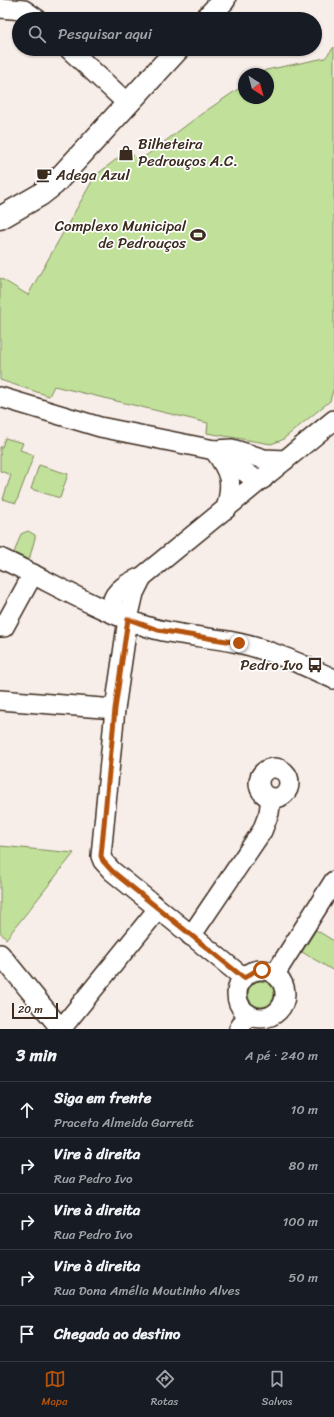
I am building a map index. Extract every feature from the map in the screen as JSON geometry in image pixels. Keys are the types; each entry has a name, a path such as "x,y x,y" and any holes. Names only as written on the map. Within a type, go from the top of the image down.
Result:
{"street":[{"path":"213,12 224,0"},
{"path":"10,5 27,12"},
{"path":"77,56 127,103"},
{"path":"0,218 40,195 54,184 171,56"},
{"path":"0,397 100,427 214,450 232,450 264,459 285,460"},
{"path":"244,978 112,871 103,861 101,856 123,617 112,602 114,596 130,583 142,577 334,420"},
{"path":"214,450 252,477 263,479"},
{"path":"214,450 229,474 231,484 226,509"},
{"path":"0,558 123,617 158,630 239,643 275,654 334,679"},
{"path":"0,627 4,627 33,574"},
{"path":"0,700 115,709"},
{"path":"191,936 262,831 269,812 271,798"},
{"path":"275,974 334,881"},
{"path":"0,954 61,1029 158,909"},
{"path":"255,971 269,971 275,974 284,986 286,994 281,1008 270,1017 243,1022 243,1010 237,997 240,984 244,978 255,971"}],"green space":[{"name":"Complexo Municipal de Pedrouços","path":"334,47 334,387 330,401 282,440 271,444 207,433 208,423 54,386 49,396 0,380 0,278 28,295 95,176 128,150 139,161 200,115 238,89 238,104 274,104 274,68 325,58"},
{"path":"5,438 23,443 20,450 34,455 16,503 3,499 11,475 0,471 0,447 2,447"},
{"path":"39,465 68,474 60,498 31,489"},
{"path":"28,531 35,535 29,560 14,553 21,534"},
{"path":"0,846 74,853 6,939 0,932"},
{"path":"316,930 334,941 334,971 302,952"},
{"path":"261,981 270,985 274,994 270,1003 261,1007 252,1003 248,994 252,985"}],"place":[{"name":"Bilheteira Pedrouços A.C.","path":"126,153"},
{"name":"Adega Azul","path":"44,175"},
{"name":"Complexo Municipal de Pedrouços","path":"198,235"},
{"name":"Pedro Ivo","path":"315,665"}],"route":[{"path":"239,643 158,630 128,619 115,709 109,780 100,850 103,861 112,871 244,978 255,971 262,970"}]}
